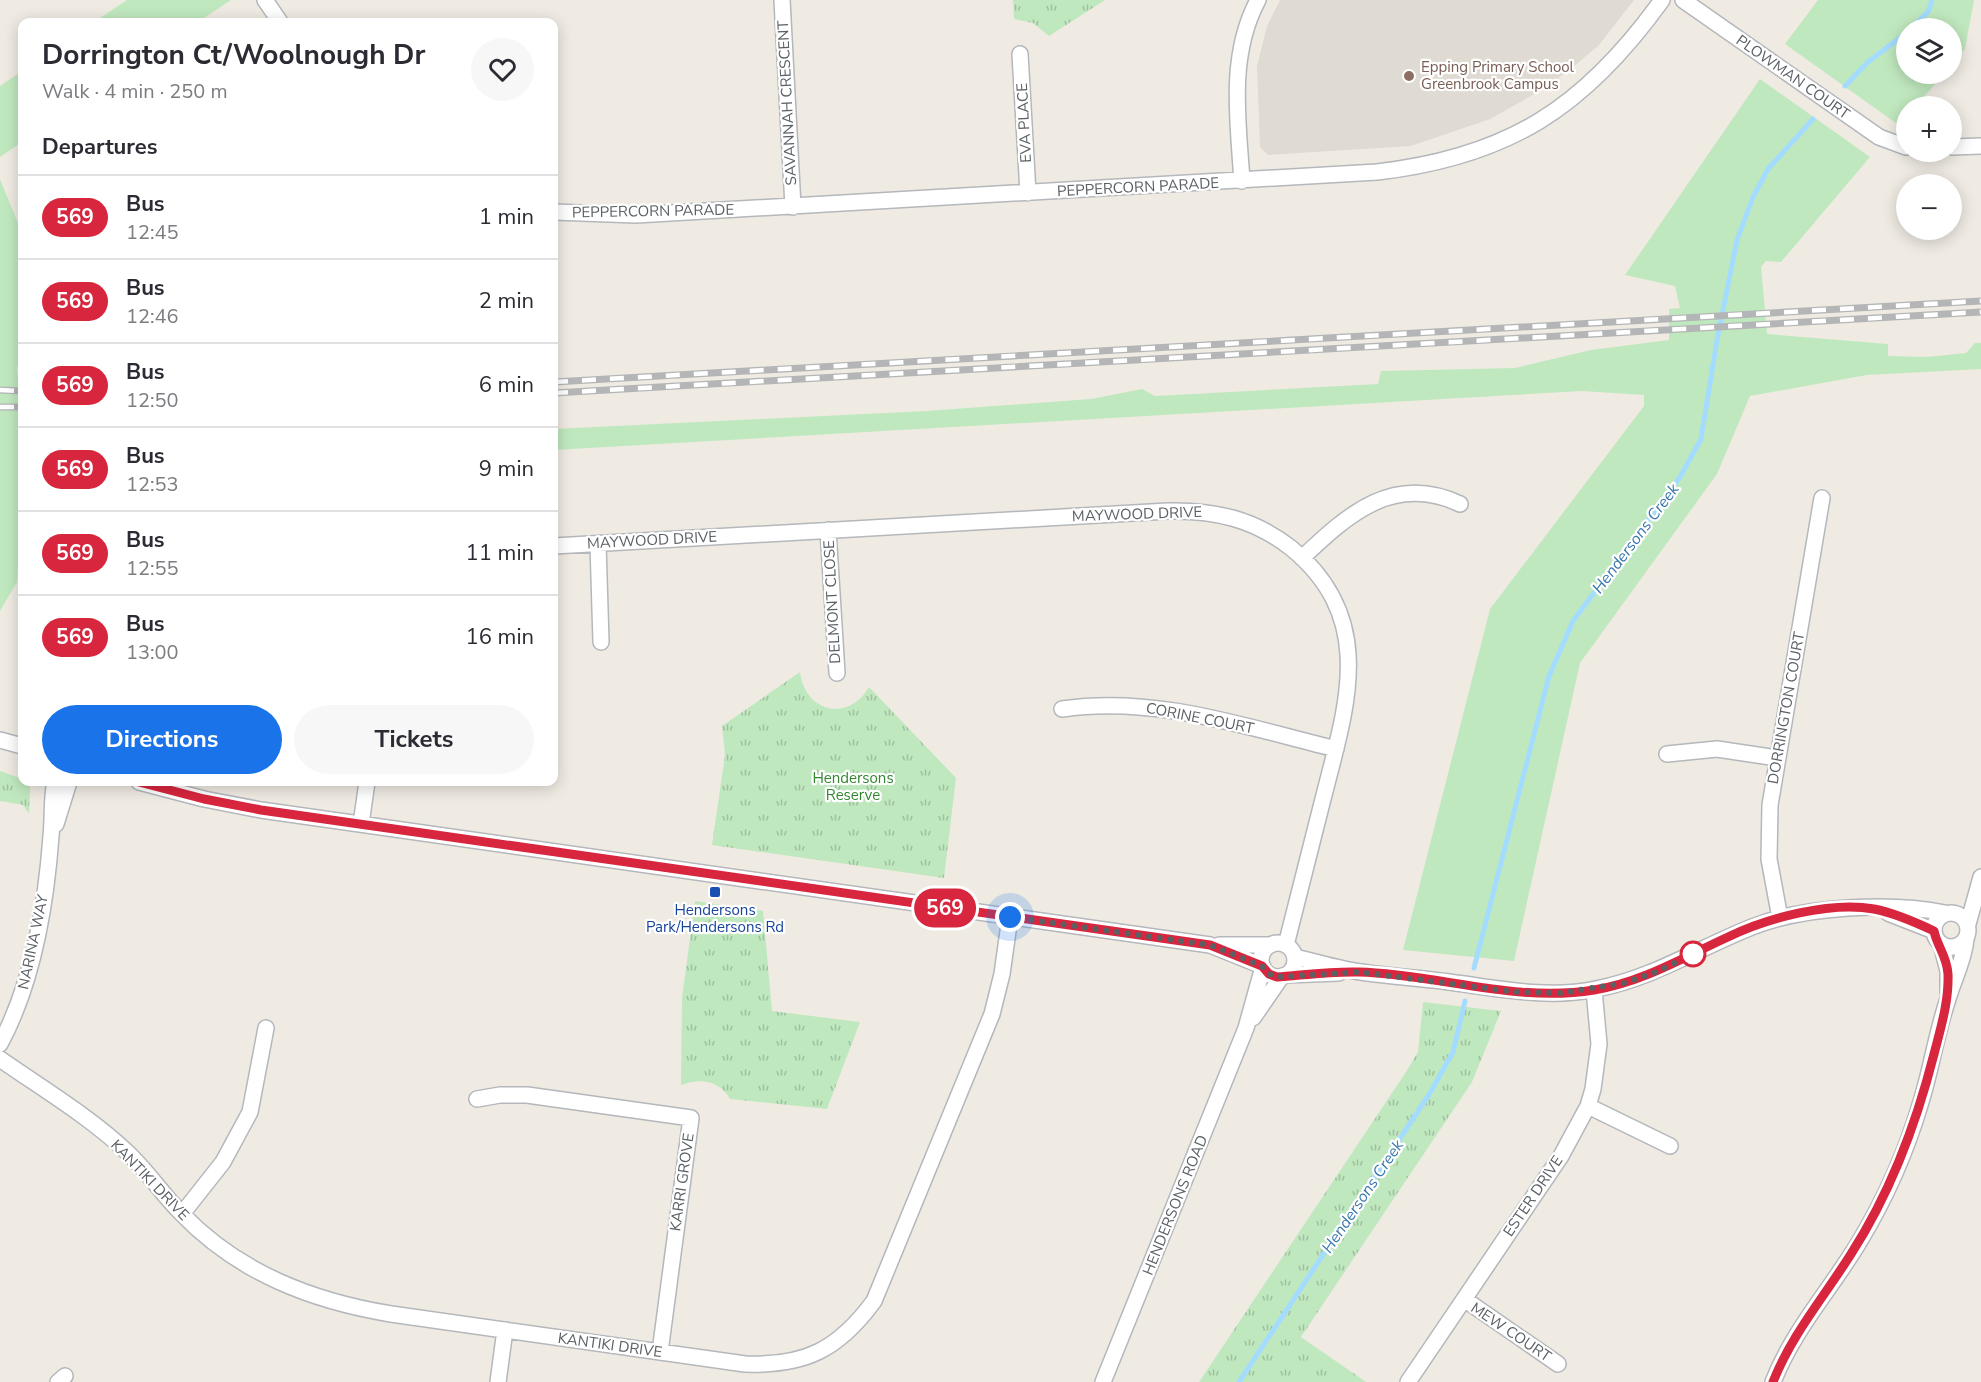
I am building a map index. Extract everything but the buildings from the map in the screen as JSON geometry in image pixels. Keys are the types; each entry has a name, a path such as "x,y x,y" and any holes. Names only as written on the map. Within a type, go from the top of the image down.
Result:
{"street":[{"path":"265,0 277,18"},
{"name":"SAVANNAH CRESCENT","path":"782,0 793,207"},
{"path":"1242,181 1237,77 1245,31 1258,0"},
{"name":"PEPPERCORN PARADE","path":"558,212 636,215 1242,181 1408,169 1458,158 1494,145 1559,109 1587,88 1618,57 1662,0"},
{"name":"PLOWMAN COURT","path":"1683,0 1879,137 1896,143"},
{"name":"EVA PLACE","path":"1020,54 1028,193"},
{"path":"1962,147 1981,146"},
{"path":"1302,558 1345,518 1360,507 1382,499 1427,494 1445,497 1460,504"},
{"name":"DORRINGTON COURT","path":"1780,918 1769,859 1768,830 1777,758 1822,498"},
{"name":"MAYWOOD DRIVE","path":"558,546 1201,510 1228,515 1256,525 1302,558 1327,590 1345,635 1350,663 1349,693 1284,949"},
{"name":"DELMONT CLOSE","path":"828,530 837,673"},
{"path":"598,544 601,642"},
{"name":"CORINE COURT","path":"1062,709 1111,705 1172,710 1336,749"},
{"path":"0,740 18,745"},
{"path":"1667,754 1717,749 1777,758"},
{"name":"NARINA WAY","path":"0,1044 22,996 31,965 51,836 55,786"},
{"name":"NARINA WAY","path":"51,836 68,786"},
{"path":"155,786 229,804 361,824 1210,945 1284,949 1360,972"},
{"path":"361,824 366,786"},
{"path":"1948,998 1948,971 1937,938 1936,920 1966,901 1980,880"},
{"path":"1773,1382 1811,1310 1840,1271 1882,1201 1920,1105 1948,998 1964,958 1967,932 1980,880"},
{"path":"1873,909 1905,918 1937,938 1957,946 1967,932"},
{"path":"1210,945 1263,966 1273,976 1360,972 1536,993 1594,990 1656,972 1729,936 1780,918 1811,912 1925,909 1962,916 1967,932"},
{"name":"KANTIKI DRIVE","path":"0,1059 103,1131 128,1154 182,1214 215,1245 275,1281 315,1297 351,1307 745,1364 792,1362 817,1355 858,1323 874,1301 886,1277 992,1014 1002,974 1010,917"},
{"path":"1263,966 1264,952 1284,949"},
{"path":"1284,949 1293,967 1284,976"},
{"name":"HENDERSONS ROAD","path":"1103,1382 1246,1028 1263,966"},
{"name":"HENDERSONS ROAD","path":"1246,1028 1284,976"},
{"name":"ESTER DRIVE","path":"1408,1382 1561,1156 1588,1106 1593,1089 1599,1044 1594,990"},
{"path":"182,1214 224,1162 250,1112 266,1028"},
{"name":"KARRI GROVE","path":"477,1099 500,1095 527,1095 691,1118 660,1352"},
{"path":"1588,1106 1671,1146"},
{"name":"MEW COURT","path":"1464,1299 1558,1364"},
{"path":"498,1382 506,1330"}],"shaded area":[{"name":"Epping Primary School Greenbrook Campus","path":"1280,0 1634,0 1599,45 1573,67 1545,88 1490,119 1411,146 1268,155 1260,147 1257,66 1267,26"}],"green space":[{"path":"127,0 231,0 204,18 100,18"},
{"path":"1013,0 1105,0 1049,36 1033,23 1014,19"},
{"path":"1818,0 1974,0 1965,49 1962,53 1962,18 1896,18 1896,84 1935,84 1925,96 1896,96 1896,123 1785,44"},
{"path":"18,74 18,145 0,157 0,86"},
{"path":"1760,79 1870,157 1781,262 1766,261 1761,267 1767,334 1888,344 1888,356 1926,357 1966,353 1975,343 1981,343 1981,369 1867,375 1750,396 1717,474 1580,663 1514,961 1403,950 1490,609 1644,406 1644,395 1582,391 558,450 558,429 926,411 1091,399 1142,389 1155,396 1378,384 1381,371 1515,368 1591,350 1669,340 1669,309 1680,308 1675,286 1625,275"},
{"path":"0,179 18,223 18,564 17,582 0,611"},
{"name":"Hendersons Reserve","path":"800,672 810,696 818,704 828,708 839,709 850,705 869,687 956,778 944,878 712,845 725,755 722,726"},
{"path":"0,771 18,778 18,786 30,786 29,814 23,805 0,801"},
{"path":"695,901 763,911 772,1011 860,1022 827,1109 730,1099 715,1084 702,1081 681,1085 682,998"},
{"path":"1423,1002 1501,1011 1472,1082 1301,1337 1366,1382 1199,1382 1418,1052"}],"waterway":[{"name":"Hendersons Creek","path":"1922,18 1928,12 1932,0"},
{"name":"Hendersons Creek","path":"1845,86 1868,62 1896,41"},
{"name":"Hendersons Creek","path":"1474,968 1549,676 1573,621 1680,477 1701,439 1717,340 1737,240 1753,197 1768,169 1813,119"},
{"name":"Hendersons Creek","path":"1239,1382 1430,1093 1453,1052 1465,1001"}],"railway":[{"path":"558,382 1981,301"},
{"path":"558,393 1981,312"},
{"path":"0,390 18,391"},
{"path":"0,407 18,407"}],"bus line":[{"name":"569","path":"153,786 261,810 1210,945 1262,966 1269,974 1277,977 1360,972 1456,982 1515,992 1578,992 1624,983 1656,972 1729,936 1780,918 1843,909 1873,909 1905,918 1934,931 1946,958 1948,971 1948,998 1920,1105 1905,1150 1882,1201 1861,1240 1811,1310 1773,1382"}],"place":[{"name":"Epping Primary School Greenbrook Campus","path":"1409,76"},
{"name":"Hendersons Park/Hendersons Rd","path":"715,892"}],"route":[{"path":"1010,917 1210,945 1262,966 1269,974 1277,977 1360,972 1456,982 1515,992 1561,993 1594,990 1656,972 1693,954"}]}
